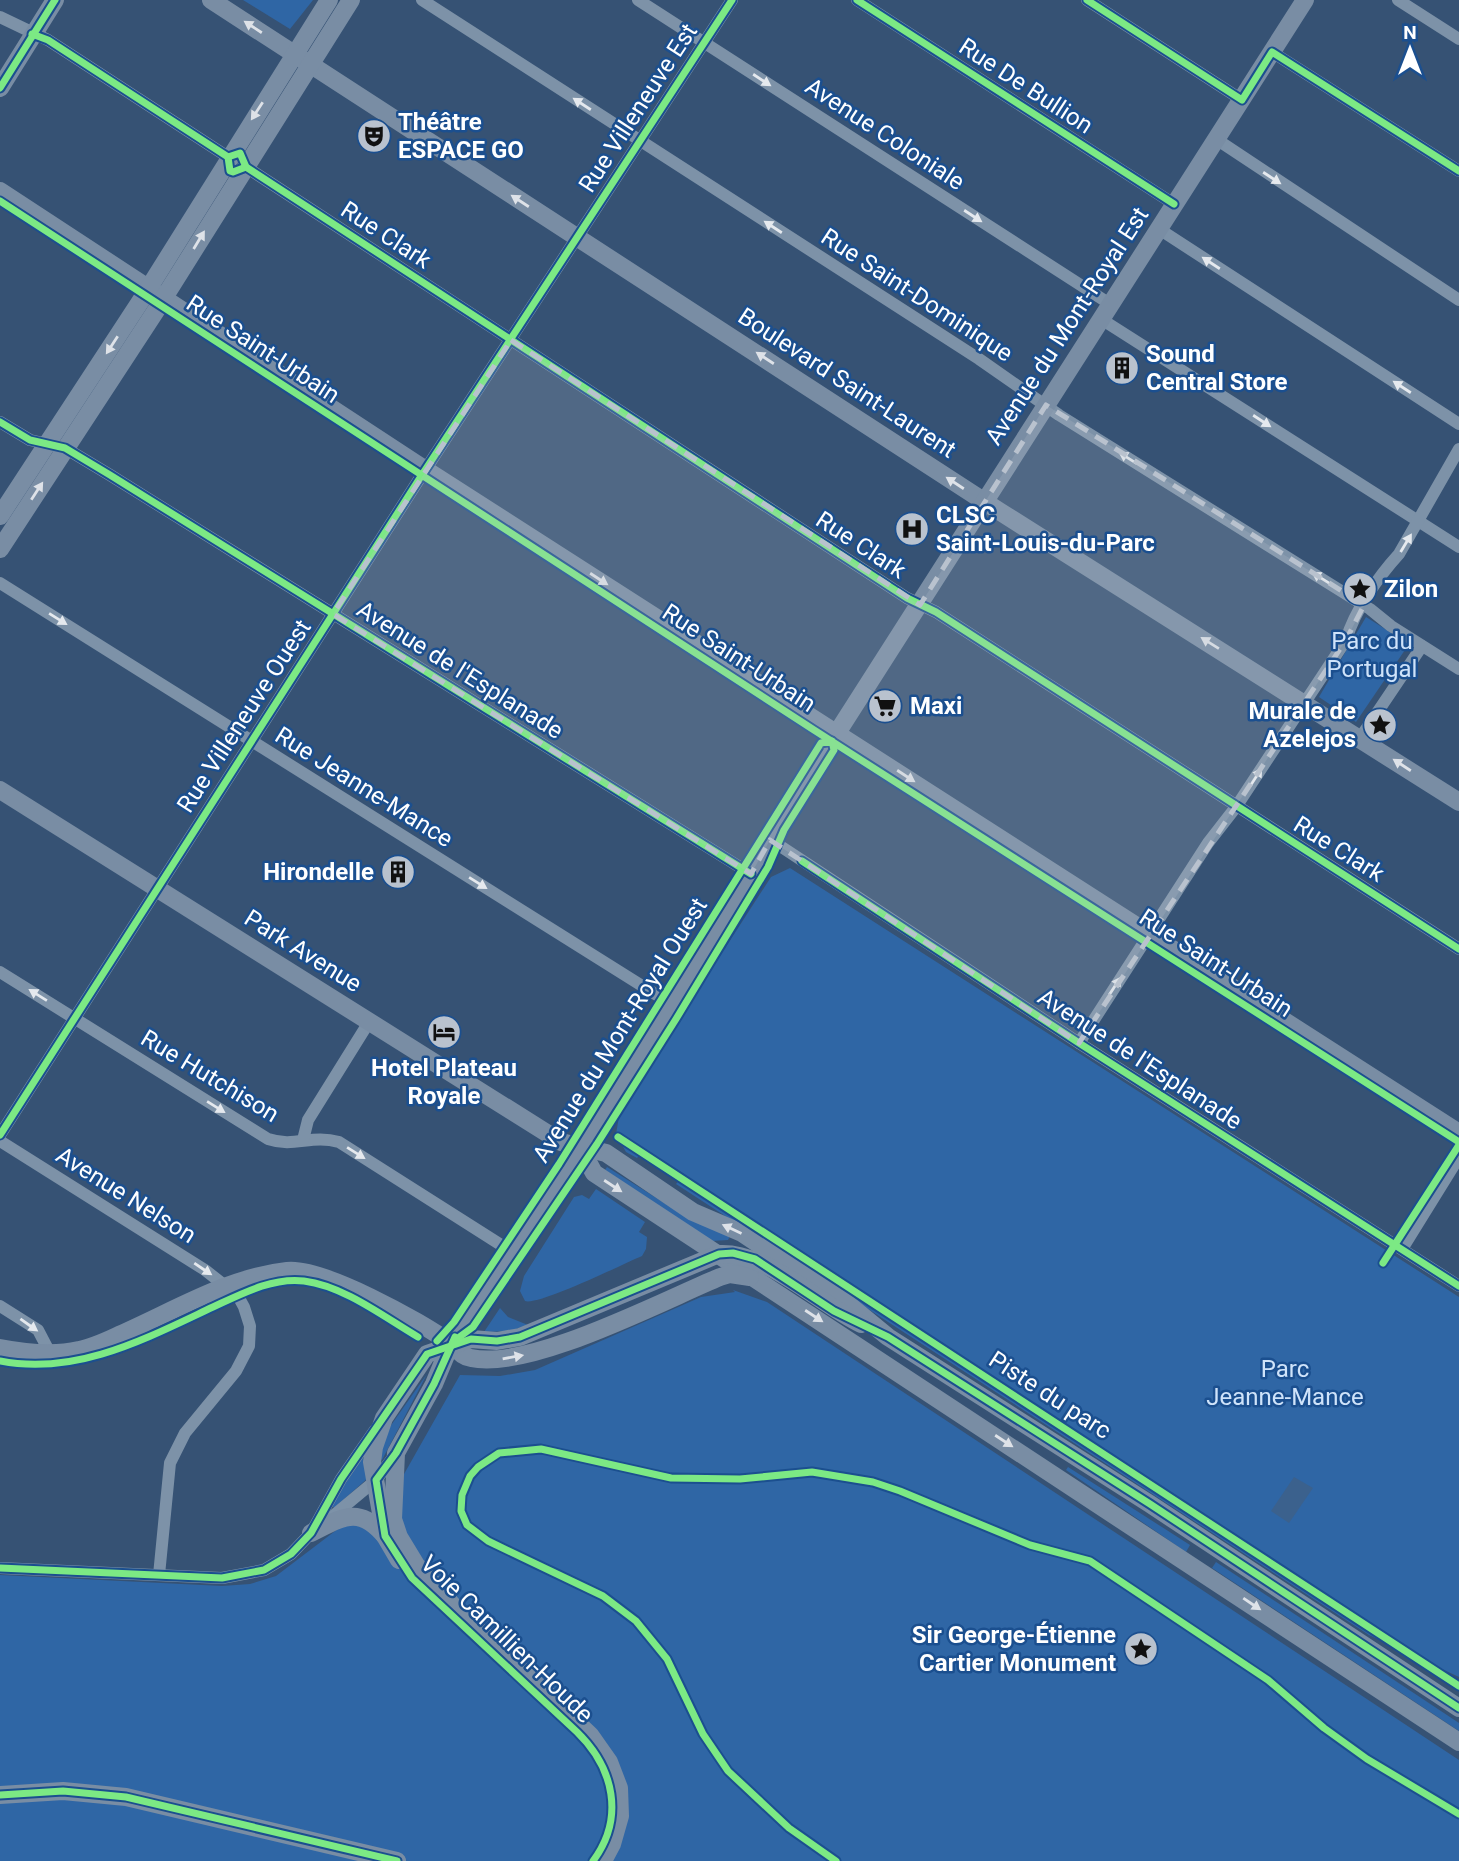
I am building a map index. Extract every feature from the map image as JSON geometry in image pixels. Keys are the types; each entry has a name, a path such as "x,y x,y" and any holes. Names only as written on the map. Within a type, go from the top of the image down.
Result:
{"main road":[{"path":"0,88 55,0"},
{"name":"Boulevard Saint-Laurent","path":"211,0 984,502 1459,802"},
{"path":"0,516 329,0"},
{"path":"0,549 164,298 351,0"},
{"name":"Avenue du Mont-Royal Est","path":"984,502 1305,0"},
{"name":"Rue Saint-Urbain","path":"0,191 426,469 1459,1133"},
{"name":"Avenue du Mont-Royal Ouest","path":"451,1343 581,1149 838,732 984,502"},
{"name":"Park Avenue","path":"0,790 561,1142 606,1153 693,1212 742,1233 843,1300 888,1337"},
{"path":"581,1149 594,1173 1459,1742"},
{"path":"451,1343 471,1339 497,1341 520,1338 719,1254 733,1253 755,1259 834,1311 888,1337 1150,1504 1459,1708"},
{"path":"0,1348 50,1353 90,1348 227,1287 251,1278 290,1271 320,1275 360,1292 451,1343 461,1355 479,1360 536,1354 720,1277 741,1275 757,1279"},
{"path":"396,1453 434,1384 451,1343"},
{"name":"Voie Camillien-Houde","path":"451,1343 427,1354 384,1418 372,1454 385,1536 412,1578 594,1750 607,1773 612,1801 608,1831 593,1861"},
{"name":"Voie Camillien-Houde","path":"396,1453 393,1519 402,1543 416,1565 456,1609 590,1735 609,1762 617,1778 620,1806 615,1835 603,1861"},
{"path":"311,1533 341,1518 359,1516 373,1521 385,1536"},
{"path":"0,1795 63,1791 126,1797 397,1861"},
{"path":"0,1801 64,1798 122,1802 374,1861"}],"street":[{"name":"Rue Saint-Dominique","path":"422,0 979,359 1046,405 1364,605 1459,670"},
{"name":"Avenue Coloniale","path":"638,0 1459,547"},
{"name":"Rue Villeneuve Est","path":"577,238 732,0"},
{"name":"Rue De Bullion","path":"857,0 1174,204"},
{"path":"1087,0 1242,100"},
{"path":"1398,0 1459,39"},
{"path":"0,17 48,40 228,157"},
{"path":"1272,52 1459,171"},
{"path":"1216,139 1459,300"},
{"name":"Rue Clark","path":"246,167 920,605 936,612 1459,948"},
{"path":"1159,229 1459,424"},
{"name":"Rue Villeneuve Ouest","path":"0,1136 250,742 577,238"},
{"name":"Avenue de l'Esplanade","path":"0,422 30,440 65,449 751,874"},
{"path":"1079,1043 1208,843 1236,807 1346,640 1351,623 1419,522 1459,449"},
{"name":"Rue Jeanne-Mance","path":"0,583 671,1004"},
{"path":"1360,738 1422,646"},
{"name":"Avenue de l'Esplanade","path":"771,840 1079,1043 1459,1286"},
{"name":"Rue Hutchison","path":"0,972 268,1139 292,1143 321,1137 339,1142 512,1252"},
{"path":"303,1140 308,1121 369,1022"},
{"name":"Avenue Nelson","path":"0,1141 227,1287"},
{"path":"1402,1249 1459,1157"},
{"path":"159,1575 170,1463 176,1446 236,1371 249,1346 250,1326 244,1307 240,1298 227,1287"},
{"path":"0,1306 38,1330 50,1353"},
{"path":"311,1533 341,1479 384,1418"},
{"path":"0,1567 222,1578 254,1573 281,1561 376,1480 396,1453"}],"highlighted area":[{"path":"511,340 920,605 1046,405 1364,605 1346,640 1079,1043 770,840 751,874 333,614"}],"green space":[{"path":"243,0 313,0 290,29"},
{"name":"Parc du Portugal","path":"1366,617 1409,644 1356,722 1319,697"},
{"name":"Parc Jeanne-Mance","path":"790,868 1459,1297 1459,1677 1369,1635 676,1184 684,1174 645,1149 637,1158 626,1152 616,1134 620,1111 771,877"},
{"path":"607,1167 693,1221 730,1236 728,1240 712,1241 605,1170"},
{"path":"596,1189 645,1222 639,1232 647,1237 642,1256 563,1291 525,1301 520,1291 524,1276 574,1197 582,1195 589,1199"},
{"path":"733,1290 767,1302 1459,1760 1459,1861 0,1861 0,1575 222,1586 250,1584 276,1576 347,1522 373,1529 460,1375 500,1376 535,1370 701,1297 735,1292"},
{"path":"500,1308 508,1317 528,1325 510,1331 484,1332"},
{"path":"427,1374 382,1460 379,1458 387,1431"},
{"path":"363,1457 368,1478 334,1508 331,1504"},
{"path":"1068,1467 1190,1545 1186,1552 1066,1470"},
{"path":"1216,1562 1459,1723 1459,1731 1212,1568"}],"shaded area":[{"path":"1294,1477 1313,1488 1289,1523 1271,1511"}],"cycle path":[{"path":"0,88 55,0"},
{"path":"0,1135 418,481 732,0"},
{"path":"857,0 1174,204"},
{"path":"1087,0 1242,100 1272,52 1459,171"},
{"path":"32,34 48,40 228,157 230,171 246,167"},
{"path":"228,157 240,153 246,167 907,598 936,612 1459,949"},
{"path":"0,201 814,730 1459,1142"},
{"path":"0,422 30,440 65,448 110,475 751,874"},
{"path":"437,1341 454,1322 559,1164 821,743 832,741 834,750 784,830 768,867 676,1019 597,1144 473,1327 454,1341"},
{"path":"802,861 1079,1043 1459,1286"},
{"name":"Piste du parc","path":"618,1137 1459,1686"},
{"path":"1383,1263 1459,1145"},
{"path":"0,1568 222,1578 264,1570 291,1554 311,1533 341,1479 427,1354 471,1339 497,1341 520,1337 719,1254 733,1253 755,1259 834,1311 888,1337 1150,1504 1459,1708"},
{"path":"0,1361 56,1363 110,1352 246,1292 292,1280 334,1289 418,1337"},
{"path":"455,1337 434,1384 396,1453 376,1480 385,1536 412,1578 577,1732 600,1761 607,1777 612,1811 603,1845 593,1861"},
{"path":"836,1861 789,1828 728,1771 703,1734 667,1659 636,1621 603,1596 488,1541 467,1525 461,1511 462,1495 470,1476 478,1467 499,1453 541,1449 671,1478 740,1479 812,1472 873,1482 900,1491 1030,1545 1090,1561 1268,1680 1324,1728 1367,1759 1459,1814"},
{"path":"0,1795 63,1791 126,1797 397,1861"}],"place":[{"name":"Théâtre ESPACE GO","path":"374,136"},
{"name":"Sound Central Store","path":"1122,368"},
{"name":"CLSC Saint-Louis-du-Parc","path":"912,529"},
{"name":"Zilon","path":"1360,589"},
{"name":"Maxi","path":"885,706"},
{"name":"Murale de Azelejos","path":"1380,725"},
{"name":"Hirondelle","path":"398,872"},
{"name":"Hotel Plateau Royale","path":"444,1032"},
{"name":"Sir George-Étienne Cartier Monument","path":"1141,1649"}]}
